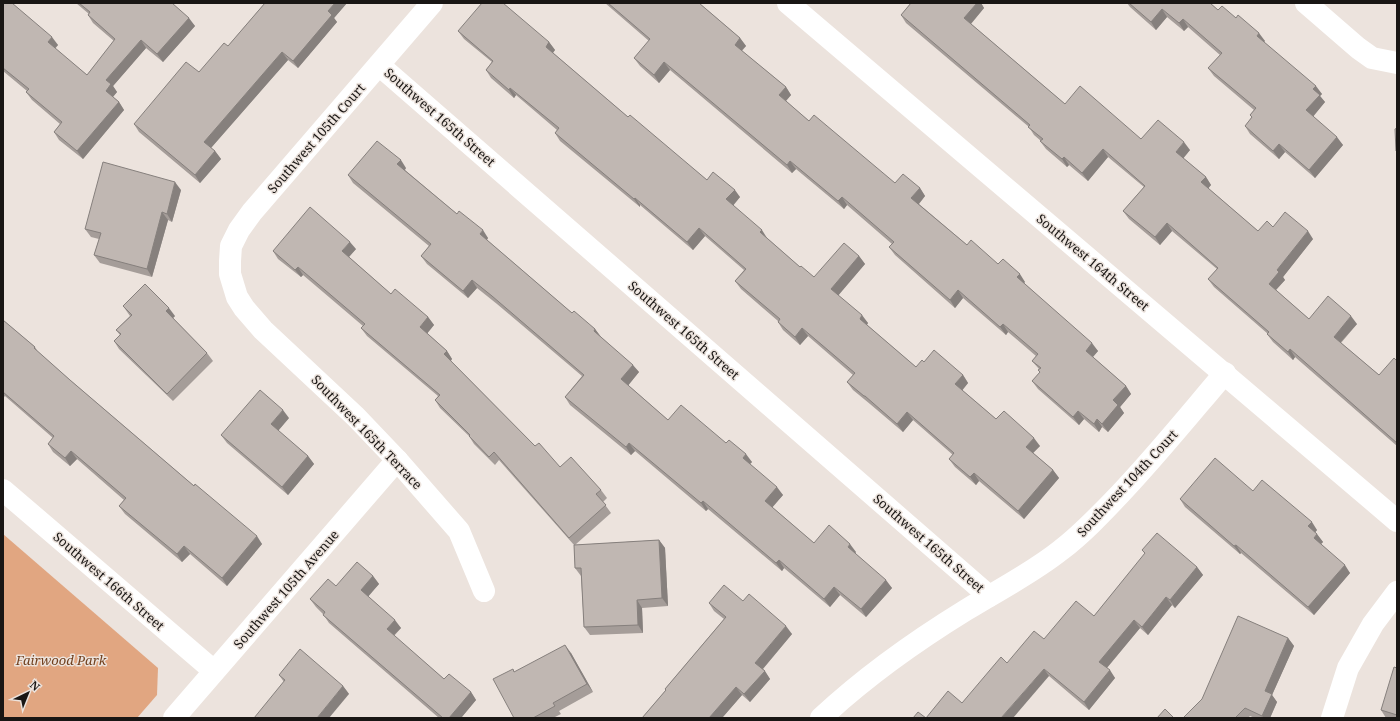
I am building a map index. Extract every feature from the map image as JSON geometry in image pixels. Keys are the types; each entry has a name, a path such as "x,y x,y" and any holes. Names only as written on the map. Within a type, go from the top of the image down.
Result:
{"street":[{"name":"Southwest 105th Court","path":"233,285 230,261 231,246 239,230 252,212 432,3"},
{"name":"Southwest 164th Street","path":"788,3 1225,373 1397,521"},
{"path":"1306,3 1358,48 1372,58 1397,63"},
{"name":"Southwest 165th Street","path":"379,65 989,596"},
{"name":"Southwest 165th Terrace","path":"233,285 237,297 252,318 356,417 397,460 459,531 484,591"},
{"name":"Southwest 104th Court","path":"821,718 872,674 900,653 989,596 1039,567 1084,531 1134,479 1225,373"},
{"name":"Southwest 105th Avenue","path":"174,718 397,460"},
{"name":"Southwest 166th Street","path":"3,490 214,671"},
{"path":"1332,718 1348,668 1373,624 1397,592"}],"green space":[{"name":"Fairwood Park","path":"3,534 158,668 157,695 137,718 3,718"}],"building":[{"path":"3,3 12,3 52,37 48,42 87,75 115,39 88,15 90,12 79,3 172,3 189,18 157,54 141,40 106,80 111,84 106,91 119,102 77,151 54,132 62,122 26,92 29,89 3,68"},
{"path":"265,3 335,3 328,11 332,15 293,61 282,52 204,142 215,151 195,175 134,124 186,62 199,72 224,43 228,46"},
{"path":"482,3 503,3 549,42 546,47 628,117 630,115 707,180 713,172 735,190 726,199 762,230 760,232 800,267 801,266 814,277 844,243 859,256 831,289 862,315 860,319 916,367 922,360 924,362 934,350 963,375 955,384 996,419 1004,411 1034,438 1026,447 1053,470 1018,511 974,473 970,477 949,459 954,453 907,412 897,424 847,382 855,373 802,328 795,337 778,322 780,319 735,281 746,269 699,228 687,242 555,133 559,128 510,88 509,90 486,70 493,61 458,31"},
{"path":"608,3 699,3 740,38 735,45 786,87 779,95 809,121 814,115 895,183 903,174 920,188 911,198 967,245 971,240 998,264 1003,259 1020,274 1017,277 1092,343 1086,351 1126,386 1113,400 1118,405 1102,424 1097,419 1094,424 1078,411 1073,417 1032,381 1040,372 1038,370 1041,368 1032,361 1038,354 1003,324 1000,327 958,290 950,300 889,247 894,242 842,197 838,201 790,161 787,165 664,62 654,75 634,58 650,39"},
{"path":"911,3 977,3 964,18 1065,104 1080,86 1141,139 1158,120 1184,142 1176,152 1206,177 1201,182 1258,231 1267,221 1273,227 1285,212 1308,231 1277,270 1279,272 1269,284 1309,319 1328,296 1351,316 1334,337 1379,375 1394,358 1397,361 1397,443 1290,349 1288,352 1267,334 1269,332 1208,279 1218,268 1167,223 1155,237 1123,211 1145,186 1103,149 1082,173 1064,157 1062,159 1040,141 1043,139 1028,127 1030,125 901,15"},
{"path":"1129,3 1210,3 1218,10 1222,6 1236,18 1238,15 1259,33 1257,36 1316,86 1313,89 1320,95 1306,110 1337,137 1309,170 1279,144 1273,151 1245,126 1252,117 1250,115 1256,108 1208,68 1222,53 1183,19 1179,23 1162,9 1151,22"},
{"path":"1397,128 1397,151 1396,151 1395,129"},
{"path":"377,141 401,160 397,164 457,214 459,211 483,230 480,234 572,313 574,311 595,329 594,331 633,365 621,379 668,420 681,405 726,443 729,440 746,454 743,458 777,487 765,501 814,543 829,525 850,544 848,547 886,580 861,609 834,587 824,599 779,560 776,563 703,501 701,503 629,443 626,447 565,397 584,375 472,280 463,291 421,256 431,244 348,175"},
{"path":"103,162 175,182 167,214 162,212 147,269 94,255 101,233 85,229"},
{"path":"310,207 350,242 342,251 391,294 395,289 428,317 420,327 447,351 444,354 535,446 539,443 560,467 571,457 601,490 596,494 606,505 569,538 494,452 489,457 469,436 470,435 435,400 440,395 361,328 365,324 298,267 295,270 273,251"},
{"path":"145,284 169,308 166,311 207,353 167,394 114,341 121,334 116,330 132,315 123,306"},
{"path":"3,320 35,347 34,348 70,380 194,486 195,484 257,536 222,578 184,546 177,554 119,506 126,498 71,451 65,458 48,444 54,436 3,392"},
{"path":"260,390 283,410 271,424 308,456 282,487 221,435"},
{"path":"1215,458 1253,491 1262,480 1312,522 1308,526 1317,534 1314,538 1345,565 1308,607 1180,499"},
{"path":"1157,533 1197,567 1170,600 1166,597 1142,627 1134,620 1099,662 1110,670 1084,702 1044,669 1001,718 926,718 948,691 962,703 1001,657 1007,663 1034,631 1044,639 1076,601 1094,616 1145,553 1142,550"},
{"path":"659,540 662,598 637,600 638,625 584,627 581,568 575,568 574,545"},
{"path":"357,562 373,576 361,590 395,620 387,629 444,679 449,674 471,692 449,718 443,718 323,615 325,612 310,599 328,579 336,586"},
{"path":"724,585 743,601 749,594 786,626 755,663 765,671 744,694 736,687 709,718 642,718 726,617 709,603"},
{"path":"1238,616 1288,638 1265,691 1272,694 1262,716 1245,708 1235,718 1183,718 1202,699"},
{"path":"565,645 587,684 553,703 555,706 533,718 514,718 493,679 513,669 514,672"},
{"path":"300,649 343,686 317,718 254,718 285,680 279,675"},
{"path":"1394,667 1397,668 1397,715 1381,710"},
{"path":"1165,709 1174,718 1157,718"},
{"path":"918,712 926,718 913,718"}]}
